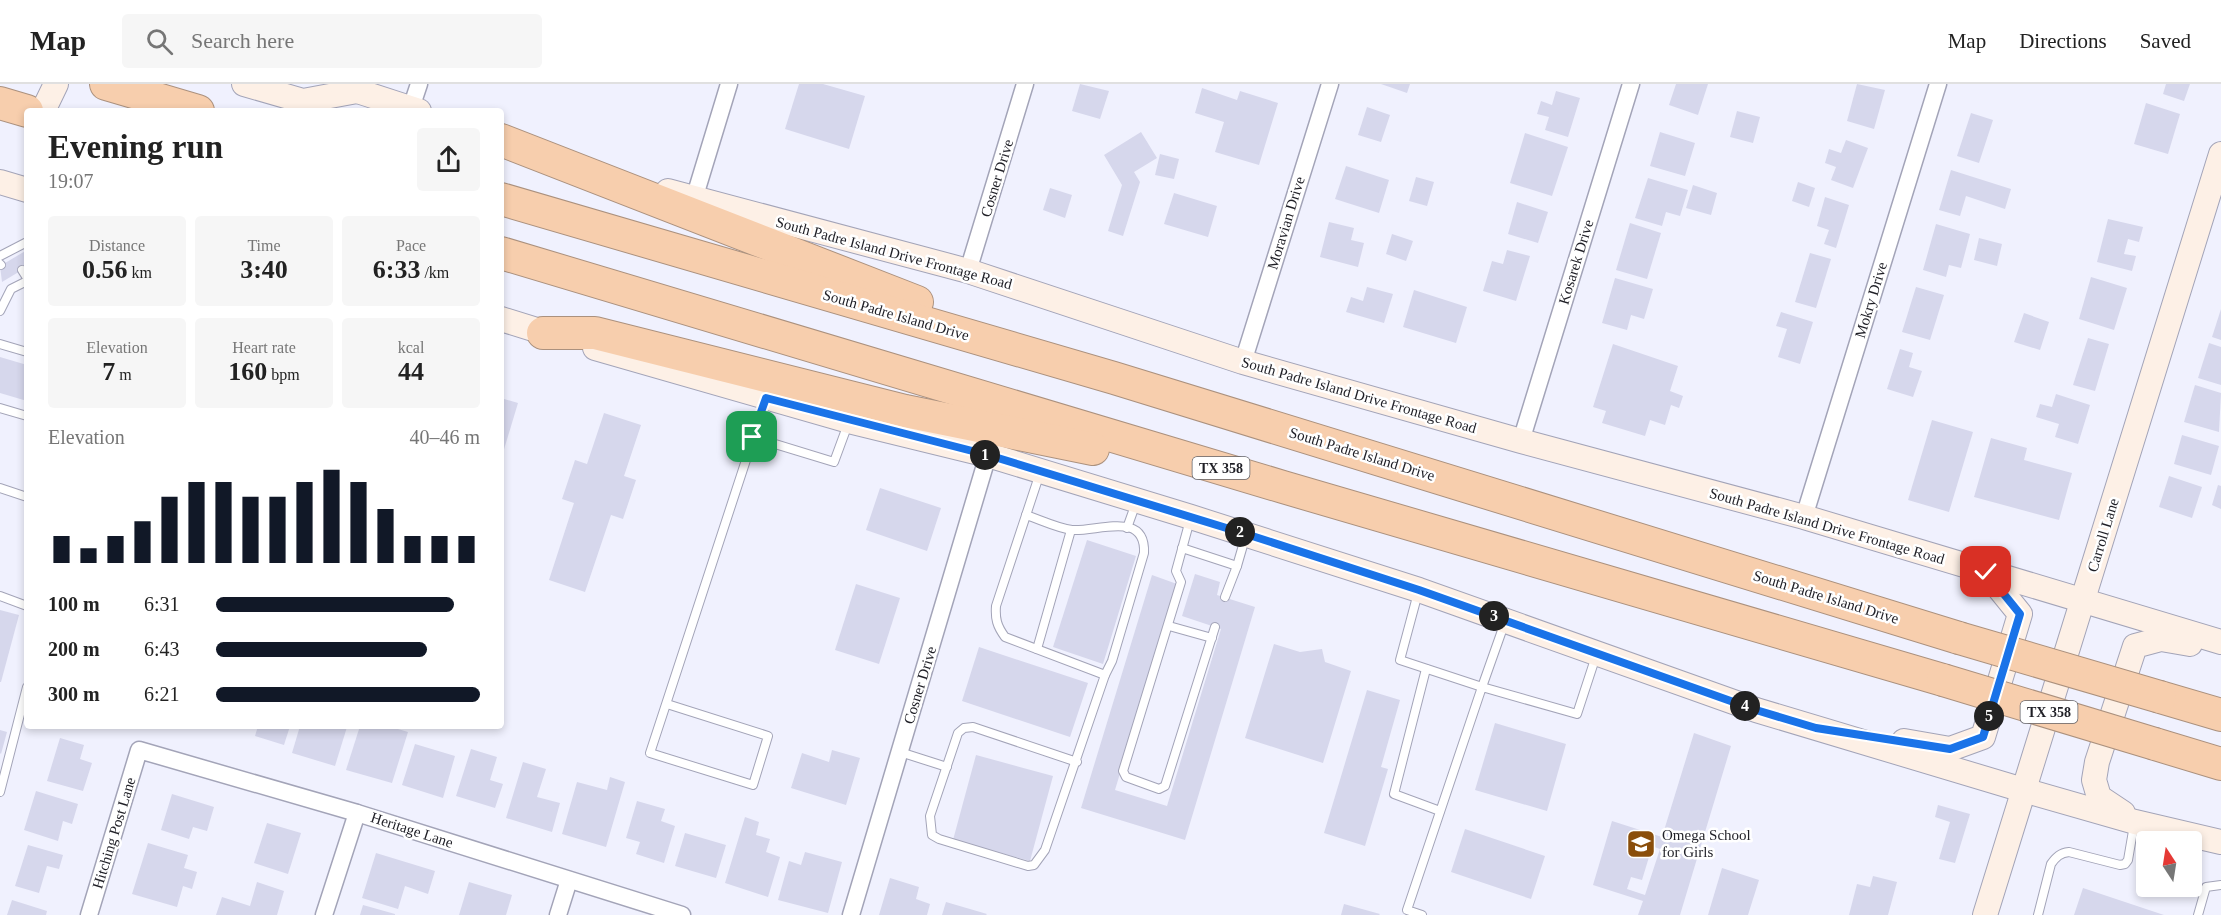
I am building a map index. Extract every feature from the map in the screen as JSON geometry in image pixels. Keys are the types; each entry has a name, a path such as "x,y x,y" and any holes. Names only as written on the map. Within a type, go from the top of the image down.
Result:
{"highway":[{"path":"108,85 188,108"},
{"path":"0,103 24,110"},
{"path":"504,139 1114,378"},
{"name":"South Padre Island Drive","path":"504,200 1114,378 1959,638 2221,715"},
{"name":"TX 358","path":"504,254 2221,764"},
{"path":"543,333 596,333 905,411 1283,487"}],"main road":[{"path":"45,108 56,84"},
{"path":"244,84 303,101 347,87 409,108"},
{"name":"South Padre Island Drive Frontage Road","path":"504,139 694,199 968,271 1243,362 1521,441 1804,517 2221,642"},
{"name":"Carroll Lane","path":"1985,915 2221,154"},
{"path":"0,182 24,189"},
{"path":"504,321 766,398 988,455 1041,473 1137,500 1419,590 1756,710 2134,822 2221,842"},
{"path":"1816,728 1950,749 1983,737 2020,614 1986,572"},
{"path":"2134,822 2099,797 2094,780 2097,762 2134,646 2161,639 2221,650"}],"street":[{"path":"415,108 419,84"},
{"path":"694,199 729,84"},
{"name":"Cosner Drive","path":"968,271 1025,84"},
{"name":"Moravian Drive","path":"1243,362 1330,84"},
{"name":"Kosarek Drive","path":"1521,441 1631,84"},
{"name":"Mokry Drive","path":"1804,517 1938,84"},
{"name":"Cosner Drive","path":"851,915 988,455"},
{"name":"Heritage Lane","path":"140,750 357,813 682,915"},
{"name":"Hitching Post Lane","path":"89,915 140,750"},
{"path":"324,915 357,813"},
{"path":"558,915 569,880"}],"lane":[{"path":"0,256 15,253 24,245"},
{"path":"22,270 24,274"},
{"path":"6,279 11,289"},
{"path":"0,311 11,289 24,282"},
{"path":"0,344 24,351"},
{"path":"667,704 768,736 753,785 650,753 766,398"},
{"path":"0,408 24,415"},
{"path":"752,437 834,462 849,421"},
{"path":"1041,473 995,616 998,627 1005,637 1105,675"},
{"path":"0,488 24,496"},
{"path":"1127,528 1137,500"},
{"path":"1026,515 1071,530 1113,526 1127,528 1140,533 1143,537 1144,554 1112,661 1105,675 1077,762 1045,850 1034,865 1028,866 932,835 930,816 958,733 964,728 973,727 1077,762"},
{"path":"1191,517 1176,571 1181,582 1123,771 1126,777 1159,789 1165,786 1215,627"},
{"path":"1037,649 1071,530"},
{"path":"1225,597 1246,534"},
{"path":"1182,548 1237,566"},
{"path":"1419,590 1400,660 1482,687 1577,714 1598,653"},
{"path":"0,596 24,605"},
{"path":"1422,915 1407,910 1506,620"},
{"path":"1169,626 1212,638"},
{"path":"1426,669 1394,794 1440,812"},
{"path":"0,792 24,699"},
{"path":"900,752 947,767"},
{"path":"2038,915 2051,864 2056,857 2063,852 2069,852 2120,865 2125,864 2128,860 2134,822"},
{"path":"2198,915 2206,887 2221,885"}],"building":[{"path":"799,84 823,84 865,96 849,149 785,129"},
{"path":"1080,84 1109,91 1100,119 1072,111"},
{"path":"1381,84 1410,84 1407,93"},
{"path":"1676,84 1708,84 1698,115 1669,105"},
{"path":"1857,84 1885,90 1874,129 1847,121"},
{"path":"2166,84 2190,84 2184,101 2163,94"},
{"path":"1202,88 1237,100 1240,91 1278,103 1259,165 1215,152 1224,122 1195,113"},
{"path":"1556,91 1580,98 1568,137 1545,130 1549,117 1537,114 1541,101 1552,105"},
{"path":"2146,103 2180,114 2168,154 2134,144"},
{"path":"1367,107 1390,115 1381,142 1358,135"},
{"path":"1737,111 1760,117 1753,143 1730,137"},
{"path":"1971,113 1993,120 1979,163 1957,156"},
{"path":"1141,132 1157,158 1134,172 1140,182 1123,236 1108,231 1122,185 1104,155"},
{"path":"1660,132 1695,143 1685,176 1650,166"},
{"path":"1525,133 1568,147 1552,196 1510,183"},
{"path":"1846,140 1868,148 1853,188 1831,180 1836,167 1825,163 1829,149 1841,153"},
{"path":"1160,154 1179,159 1174,179 1155,175"},
{"path":"1346,166 1389,180 1379,213 1335,199"},
{"path":"1951,170 2011,189 2005,209 1966,196 1960,216 1939,210"},
{"path":"1416,177 1434,182 1427,206 1409,201"},
{"path":"1648,178 1688,190 1680,216 1666,212 1662,226 1635,218"},
{"path":"1798,182 1815,188 1809,207 1792,201"},
{"path":"1693,185 1717,193 1711,215 1686,208"},
{"path":"1050,188 1072,195 1065,218 1043,210"},
{"path":"1174,193 1217,206 1208,237 1164,224"},
{"path":"1825,197 1849,205 1836,248 1824,244 1829,230 1817,226"},
{"path":"1517,202 1548,212 1538,243 1508,234"},
{"path":"2108,219 2143,227 2139,242 2128,239 2124,254 2136,256 2132,271 2097,262"},
{"path":"1329,222 1354,228 1351,240 1364,243 1358,267 1320,257"},
{"path":"1630,223 1661,233 1647,279 1616,270"},
{"path":"1936,224 1970,234 1961,268 1949,265 1946,277 1923,270"},
{"path":"1392,234 1413,241 1406,261 1386,254"},
{"path":"1979,238 2002,244 1997,266 1974,260"},
{"path":"1507,250 1530,256 1516,301 1483,291 1492,261 1503,264"},
{"path":"24,252 24,269 2,282 0,266"},
{"path":"1810,253 1831,259 1816,308 1795,302"},
{"path":"2091,277 2127,288 2114,330 2079,319"},
{"path":"1615,278 1653,289 1644,319 1631,315 1627,330 1602,323"},
{"path":"1367,287 1393,294 1384,323 1346,312 1351,297 1363,301"},
{"path":"1916,287 1944,295 1930,340 1902,332"},
{"path":"1414,290 1467,307 1456,343 1403,327"},
{"path":"2221,309 2221,340 2212,337"},
{"path":"1781,312 1813,322 1800,364 1778,357 1787,329 1776,326"},
{"path":"2024,313 2049,322 2040,350 2014,342"},
{"path":"2088,338 2109,344 2095,391 2073,385"},
{"path":"2209,343 2221,347 2221,385 2198,378"},
{"path":"1613,344 1678,366 1670,391 1683,396 1679,408 1671,405 1665,425 1650,420 1645,436 1602,423 1606,411 1593,407"},
{"path":"1900,349 1913,353 1909,367 1922,371 1913,397 1887,389"},
{"path":"0,357 24,364 24,400 0,393"},
{"path":"2195,385 2221,393 2219,432 2184,422"},
{"path":"2056,394 2090,405 2078,444 2055,437 2059,424 2036,417 2040,404 2052,407"},
{"path":"504,399 518,403 504,449"},
{"path":"604,413 641,425 624,476 636,480 623,519 611,515 585,592 549,580 574,503 562,499 575,460 587,464"},
{"path":"1932,420 1973,432 1949,512 1908,500"},
{"path":"2182,435 2219,446 2211,475 2174,464"},
{"path":"1991,438 2027,448 2024,460 2072,473 2059,520 1974,497"},
{"path":"2169,476 2202,487 2192,518 2159,507"},
{"path":"2218,485 2221,486 2221,509 2212,505"},
{"path":"880,488 941,508 927,551 866,530"},
{"path":"1087,540 1136,556 1103,664 1053,647"},
{"path":"1195,574 1220,582 1217,595 1255,607 1185,840 1081,808 1152,575 1177,584 1115,790 1167,806 1221,629 1182,616"},
{"path":"856,584 900,598 879,664 835,650"},
{"path":"0,610 19,615 1,682 0,682"},
{"path":"1274,644 1300,652 1322,649 1325,662 1351,671 1323,763 1245,738"},
{"path":"979,647 1088,683 1070,737 962,701"},
{"path":"1367,690 1400,700 1381,767 1388,769 1365,846 1324,833"},
{"path":"1495,723 1566,744 1547,811 1475,790"},
{"path":"257,729 289,729 284,745 255,736"},
{"path":"299,729 346,729 335,766 292,753"},
{"path":"359,729 398,729 408,732 392,783 346,770"},
{"path":"0,730 7,732 1,754 0,753"},
{"path":"1694,733 1731,746 1680,915 1638,915 1643,901 1593,885 1612,821 1662,837","holes":["1640,842 1660,849 1645,895 1627,889 1631,877 1642,880 1649,857 1637,853"]},
{"path":"60,738 84,745 80,759 92,763 83,791 47,781"},
{"path":"415,744 455,756 443,798 402,785"},
{"path":"471,749 497,757 490,780 503,784 495,808 456,796"},
{"path":"832,750 860,758 846,805 791,788 802,753 829,762"},
{"path":"976,755 1053,776 1030,861 953,840"},
{"path":"523,762 546,769 537,797 560,803 552,832 506,818"},
{"path":"610,777 625,782 606,847 562,834 577,782 607,790"},
{"path":"36,791 78,804 72,824 63,821 58,841 24,830"},
{"path":"172,794 214,807 207,831 193,827 189,839 161,830"},
{"path":"637,801 665,809 661,821 675,826 664,863 636,854 640,842 626,838"},
{"path":"1938,805 1970,814 1955,863 1939,859 1950,822 1935,817"},
{"path":"745,817 759,822 756,835 770,839 766,852 780,857 768,897 725,883"},
{"path":"267,823 301,833 288,874 254,863"},
{"path":"1465,829 1545,856 1531,899 1451,872"},
{"path":"685,833 726,845 716,878 675,866"},
{"path":"148,843 188,855 184,868 197,872 192,889 183,886 177,907 132,894"},
{"path":"28,845 63,855 59,869 47,866 39,893 15,886"},
{"path":"805,852 842,862 828,913 778,900 789,861 801,865"},
{"path":"376,853 435,871 428,894 405,886 398,909 362,898"},
{"path":"1722,868 1759,880 1748,915 1708,915"},
{"path":"1873,876 1897,882 1888,915 1849,915 1857,884 1870,887"},
{"path":"890,878 919,887 916,899 930,904 927,915 879,915"},
{"path":"257,882 284,891 277,915 216,915 222,897 250,906"},
{"path":"469,882 512,895 506,915 459,915"},
{"path":"2083,888 2164,915 2074,915"},
{"path":"12,900 47,911 46,915 7,915"},
{"path":"946,902 987,914 942,915"},
{"path":"1344,904 1380,914 1341,915"},
{"path":"363,905 395,914 395,915 360,915"}],"place":[{"name":"Omega School for Girls","path":"1641,844"}],"route":[{"path":"752,437 766,398 988,455 1419,590 1756,710 1816,728 1950,749 1983,737 2020,614 1986,572"}]}
